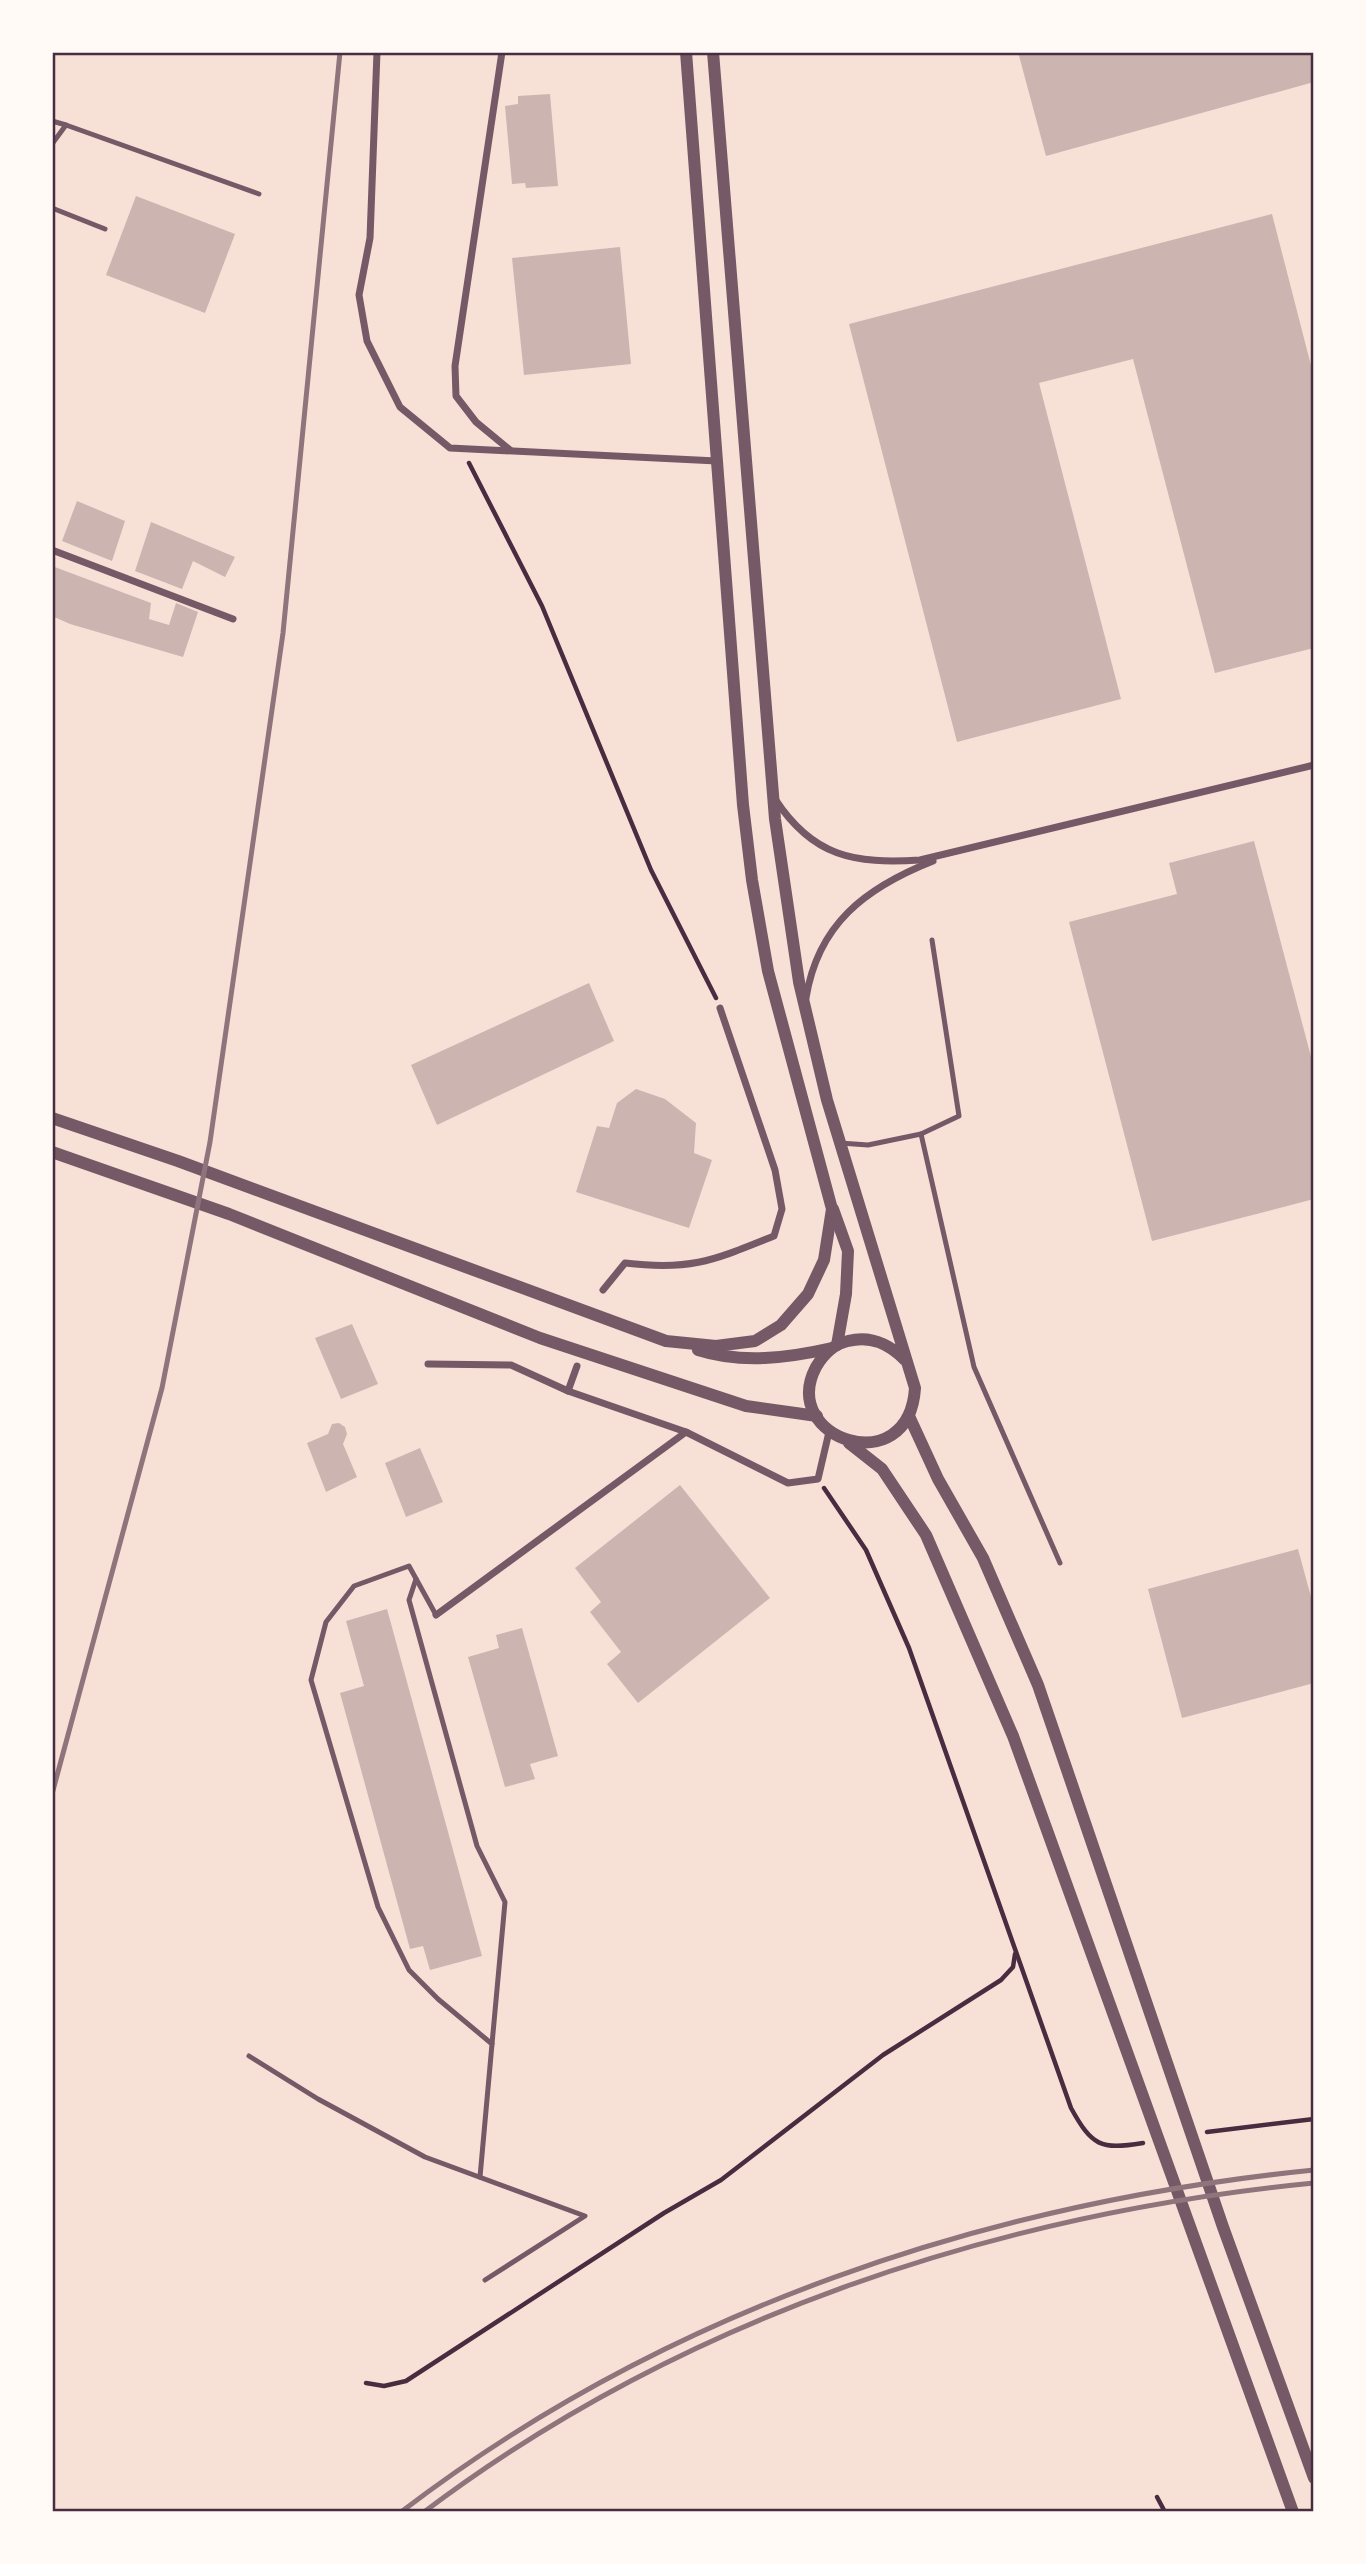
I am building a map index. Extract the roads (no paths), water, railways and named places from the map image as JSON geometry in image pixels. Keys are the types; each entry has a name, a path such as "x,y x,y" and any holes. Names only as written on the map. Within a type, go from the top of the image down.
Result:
{"street":[{"path":"377,52 370,238 359,295 367,341 400,407 450,448 717,461"},
{"path":"502,52 455,366 456,396 476,422 510,450"},
{"path":"686,52 743,805 752,880 768,971 819,1166 848,1251 846,1294 834,1347 821,1359 810,1387 817,1416 829,1432 846,1441 882,1469 926,1535 1013,1735 1293,2511"},
{"path":"713,52 773,796 786,905 804,1005 840,1143 915,1388 909,1416 889,1437 868,1443 846,1441"},
{"path":"52,550 233,619"},
{"path":"773,796 798,829 824,849 843,855 890,862 950,855 1314,765"},
{"path":"804,1005 815,956 836,924 865,897 888,882 950,855"},
{"path":"603,1290 625,1262 665,1268 706,1263 774,1236 782,1209 775,1170 720,1008"},
{"path":"52,1118 178,1161 666,1341 720,1357 764,1359 834,1347 863,1338 879,1341 905,1360"},
{"path":"52,1152 229,1214 540,1338 746,1406 817,1416"},
{"path":"666,1341 729,1345 755,1341 781,1325 808,1294 824,1260 832,1209"},
{"path":"428,1364 511,1365 568,1391 686,1432 788,1483 818,1479 829,1432"},
{"path":"568,1391 577,1366"},
{"path":"909,1416 938,1479 983,1558 1038,1685 1223,2227 1314,2478"},
{"path":"436,1615 686,1432"}],"lane":[{"path":"52,121 259,194"},
{"path":"52,144 66,125"},
{"path":"52,208 105,229"},
{"path":"840,1143 868,1144 922,1134 959,1116 932,940"},
{"path":"922,1134 974,1367 1060,1563"},
{"path":"436,1615 409,1566 354,1586 326,1622 311,1680 378,1907 409,1970 438,1999 492,2044"},
{"path":"416,1579 409,1600 412,1613 477,1846 505,1902 480,2177"},
{"path":"249,2056 318,2099 425,2157 586,2216 485,2280"}],"railway":[{"path":"52,1794 162,1388 210,1142 283,633 340,52"},
{"path":"401,2512 503,2441 609,2378 719,2324 834,2278 951,2239 1070,2209 1191,2186 1314,2170"},
{"path":"424,2512 523,2443 627,2383 735,2331 846,2286 960,2250 1077,2220 1195,2198 1314,2183"}]}
